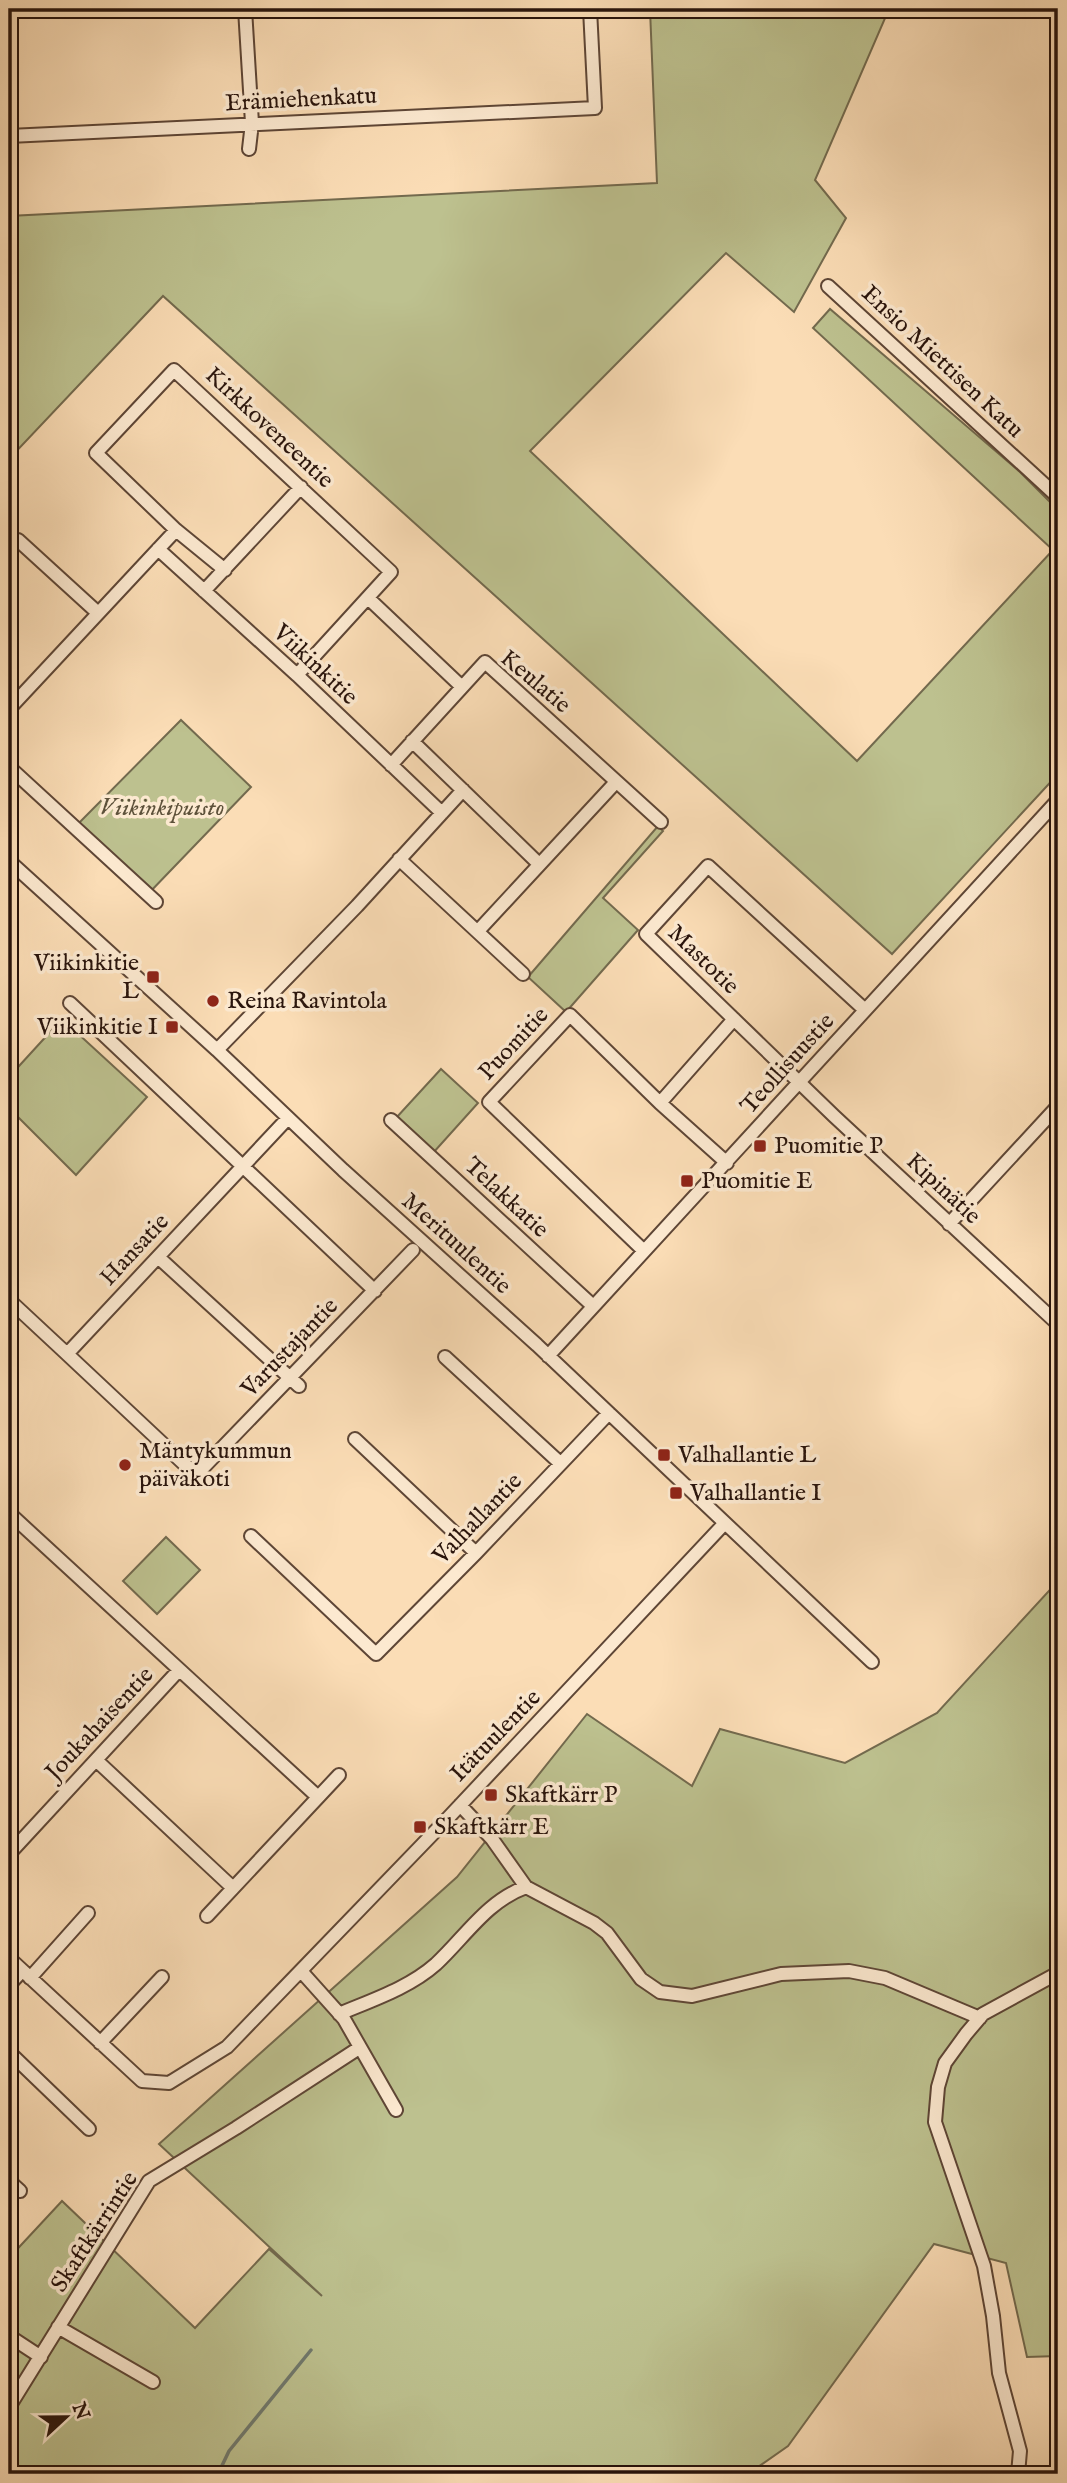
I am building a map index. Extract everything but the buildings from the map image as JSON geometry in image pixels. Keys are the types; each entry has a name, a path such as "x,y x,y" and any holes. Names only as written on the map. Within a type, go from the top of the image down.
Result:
{"street":[{"path":"245,9 251,123 249,149"},
{"name":"Erämiehenkatu","path":"9,136 595,108 590,9"},
{"name":"Ensio Miettisen Katu","path":"828,286 1058,497"},
{"name":"Kirkkoveneentie","path":"225,570 176,530 96,453 174,370 391,572 368,598"},
{"path":"204,591 300,487"},
{"path":"11,701 176,530"},
{"path":"9,550 18,540 98,613"},
{"name":"Viikinkitie","path":"158,549 297,675 442,813"},
{"path":"297,675 368,598 462,687"},
{"name":"Keulatie","path":"391,765 485,662 661,822"},
{"path":"412,741 539,864"},
{"path":"9,767 156,902"},
{"path":"478,931 617,782"},
{"path":"217,1050 463,790"},
{"name":"Teollisuustie","path":"548,1356 1058,800"},
{"path":"399,859 523,975"},
{"name":"Merituulentie","path":"9,861 548,1356 872,1662"},
{"name":"Mastotie","path":"800,1083 646,934 708,866 865,1010"},
{"path":"70,1003 375,1291"},
{"name":"Puomitie","path":"644,1251 489,1102 569,1015 727,1163"},
{"path":"660,1103 734,1019"},
{"name":"Kipinätie","path":"800,1083 1058,1324"},
{"path":"949,1224 1058,1106"},
{"name":"Hansatie","path":"67,1354 288,1118"},
{"name":"Telakkatie","path":"391,1120 593,1307"},
{"name":"Varustajantie","path":"67,1354 196,1475 295,1382 414,1250"},
{"path":"158,1257 295,1382"},
{"path":"9,1300 67,1354"},
{"path":"445,1357 560,1463"},
{"name":"Valhallantie","path":"251,1536 376,1654 609,1413"},
{"path":"355,1439 476,1553"},
{"name":"Joukahaisentie","path":"9,1513 179,1670 9,1854"},
{"name":"Itätuulentie","path":"100,2043 142,2081 169,2082 227,2047 460,1805 724,1524"},
{"path":"179,1670 318,1797"},
{"path":"96,1760 233,1888"},
{"path":"207,1916 340,1775"},
{"path":"460,1805 492,1839 526,1887 594,1923 607,1933 641,1979 660,1992 692,1996 781,1974 849,1971 885,1978 980,2018"},
{"path":"339,2014 410,1983 435,1965 498,1901 526,1887"},
{"path":"9,1985 26,1974 88,1913"},
{"path":"9,1958 100,2043 162,1977"},
{"path":"301,1971 339,2014 396,2110"},
{"path":"1018,2474 1020,2451 999,2373 984,2266 935,2122 938,2087 946,2063 965,2034 983,2014 1058,1973"},
{"name":"Skaftkärrintie","path":"9,2407 149,2181 236,2129 359,2048"},
{"path":"9,2052 89,2129"},
{"path":"9,2181 20,2191"},
{"path":"58,2327 153,2382"},
{"path":"9,2336 40,2357"}],"green space":[{"path":"650,9 889,9 815,180 846,218 794,312 726,253 530,451 857,761 1053,550 813,328 830,309 1020,472 1058,510 1058,774 892,954 163,296 9,459 9,216 657,183"},
{"name":"Viikinkipuisto","path":"181,720 251,787 147,895 73,829"},
{"path":"658,826 663,831 603,898 638,930 566,1012 528,977"},
{"path":"62,1019 147,1097 76,1175 9,1108 9,1077"},
{"path":"441,1069 478,1103 433,1153 396,1118"},
{"path":"166,1537 200,1570 157,1614 123,1581"},
{"path":"1058,1581 1058,2356 1027,2357 1006,2263 934,2244 788,2446 748,2474 9,2474 9,2258 62,2201 195,2328 269,2249 322,2296 159,2144 457,1877 587,1714 692,1786 720,1729 845,1763 937,1713"}],"waterway":[{"path":"218,2474 229,2451 311,2350"}],"place":[{"name":"Viikinkitie L","path":"153,977"},
{"name":"Reina Ravintola","path":"213,1001"},
{"name":"Viikinkitie I","path":"172,1027"},
{"name":"Puomitie P","path":"760,1146"},
{"name":"Puomitie E","path":"687,1181"},
{"name":"Valhallantie L","path":"664,1455"},
{"name":"Mäntykummun päiväkoti","path":"125,1465"},
{"name":"Valhallantie I","path":"676,1493"},
{"name":"Skaftkärr P","path":"491,1795"},
{"name":"Skaftkärr E","path":"420,1827"}]}
